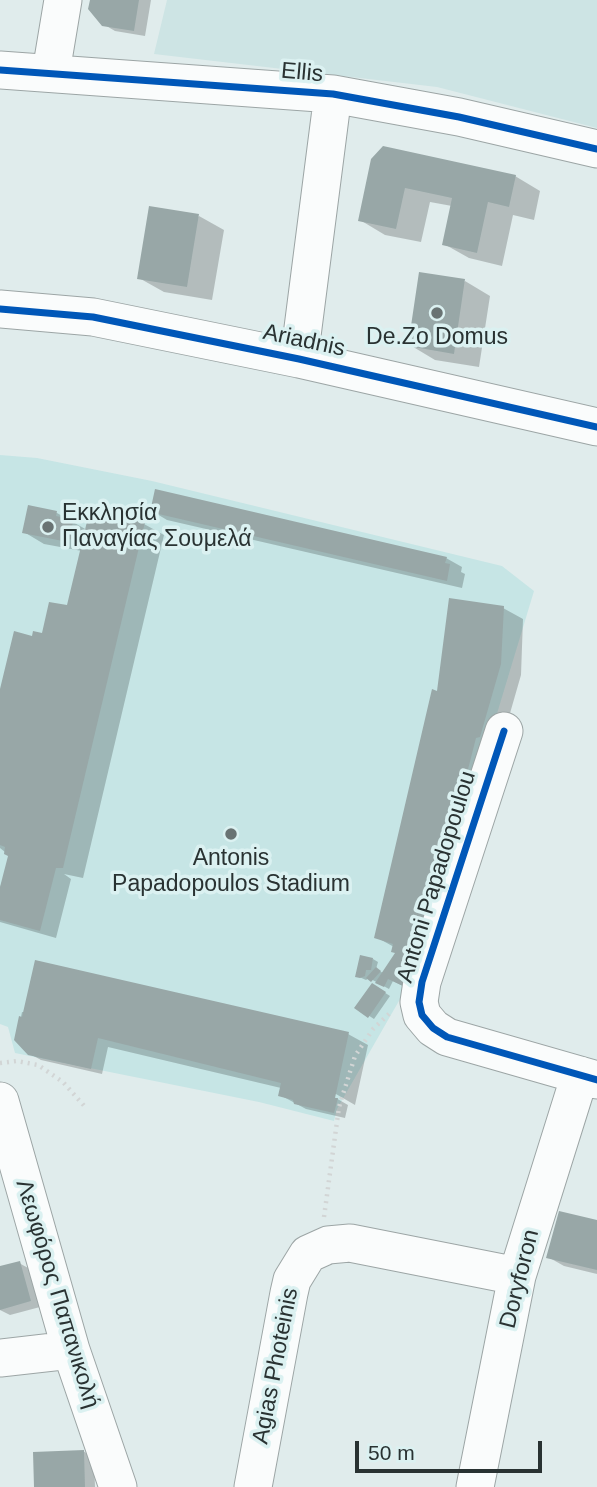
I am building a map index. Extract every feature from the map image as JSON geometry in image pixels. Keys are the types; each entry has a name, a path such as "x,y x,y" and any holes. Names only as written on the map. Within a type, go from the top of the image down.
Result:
{"street":[{"path":"51,72 63,0"},
{"name":"Ellis","path":"0,69 333,94 459,117 597,149"},
{"path":"299,359 333,94"},
{"name":"Ariadnis","path":"0,309 93,317 299,359 597,427"},
{"name":"Antoni Papadopoulou","path":"504,730 422,982 419,1002 422,1015 433,1028 447,1037 588,1078"},
{"name":"Doryforon","path":"475,1487 517,1276 588,1078"},
{"name":"Λεωφόρος Παπανικολή","path":"0,1101 71,1350 118,1487"},
{"path":"328,1245 350,1243 517,1276"},
{"name":"Agias Photeinis","path":"253,1487 292,1280 308,1254 328,1245"},
{"path":"0,1358 71,1350"}],"path":[{"path":"328,1245 324,1217 331,1162 339,1107 355,1056 373,1029 422,982"},
{"path":"0,1063 17,1061 38,1065 63,1082 87,1109"}],"shaded area":[{"path":"167,0 597,0 597,128 437,87 154,54"},
{"name":"Antonis Papadopoulos Stadium","path":"0,455 37,458 152,481 502,566 534,591 423,959 337,1109 334,1121 259,1102 15,1053 8,1027 0,1024"}],"building":[{"path":"90,0 139,0 134,31 102,26 88,9"},
{"path":"383,146 516,175 509,207 488,202 477,253 442,245 452,198 405,188 396,229 358,221 371,159"},
{"path":"149,206 199,214 187,287 137,279"},
{"name":"De.Zo Domus","path":"419,272 465,279 454,354 408,346"},
{"path":"155,489 447,557 445,563 450,564 447,581 150,512"},
{"name":"Εκκλησία Παναγίας Σουμελά","path":"28,505 57,511 56,516 71,519 71,531 75,532 73,540 68,539 68,542 22,533"},
{"path":"90,509 145,522 63,868 56,868 40,931 0,920 0,887 8,856 4,854 5,847 0,845 0,689 14,631 32,636 33,631 42,633 49,602 67,605"},
{"path":"449,598 504,606 501,664 480,737 476,738 423,945 403,986 388,979 384,987 375,983 395,953 391,952 393,944 374,938 432,689 437,691"},
{"path":"360,955 373,958 371,970 366,970 365,976 360,978 355,977"},
{"path":"35,960 349,1032 334,1113 294,1104 293,1100 278,1096 281,1083 98,1038 91,1069 28,1055 14,1040"},
{"path":"376,967 381,971 371,982 366,978"},
{"path":"372,983 386,992 368,1018 354,1008"},
{"path":"559,1211 597,1220 597,1270 546,1258"},
{"path":"20,1261 31,1301 0,1310 0,1266"},
{"path":"84,1450 85,1487 34,1487 33,1452"}],"cycle path":[{"path":"0,70 333,94 459,117 597,149"},
{"path":"0,309 93,317 299,359 597,427"},
{"path":"504,731 422,982 419,1002 422,1015 433,1028 447,1037 597,1080"}],"place":[{"name":"De.Zo Domus","path":"437,313"},
{"name":"Εκκλησία Παναγίας Σουμελά","path":"48,527"},
{"name":"Antonis Papadopoulos Stadium","path":"231,834"}]}
